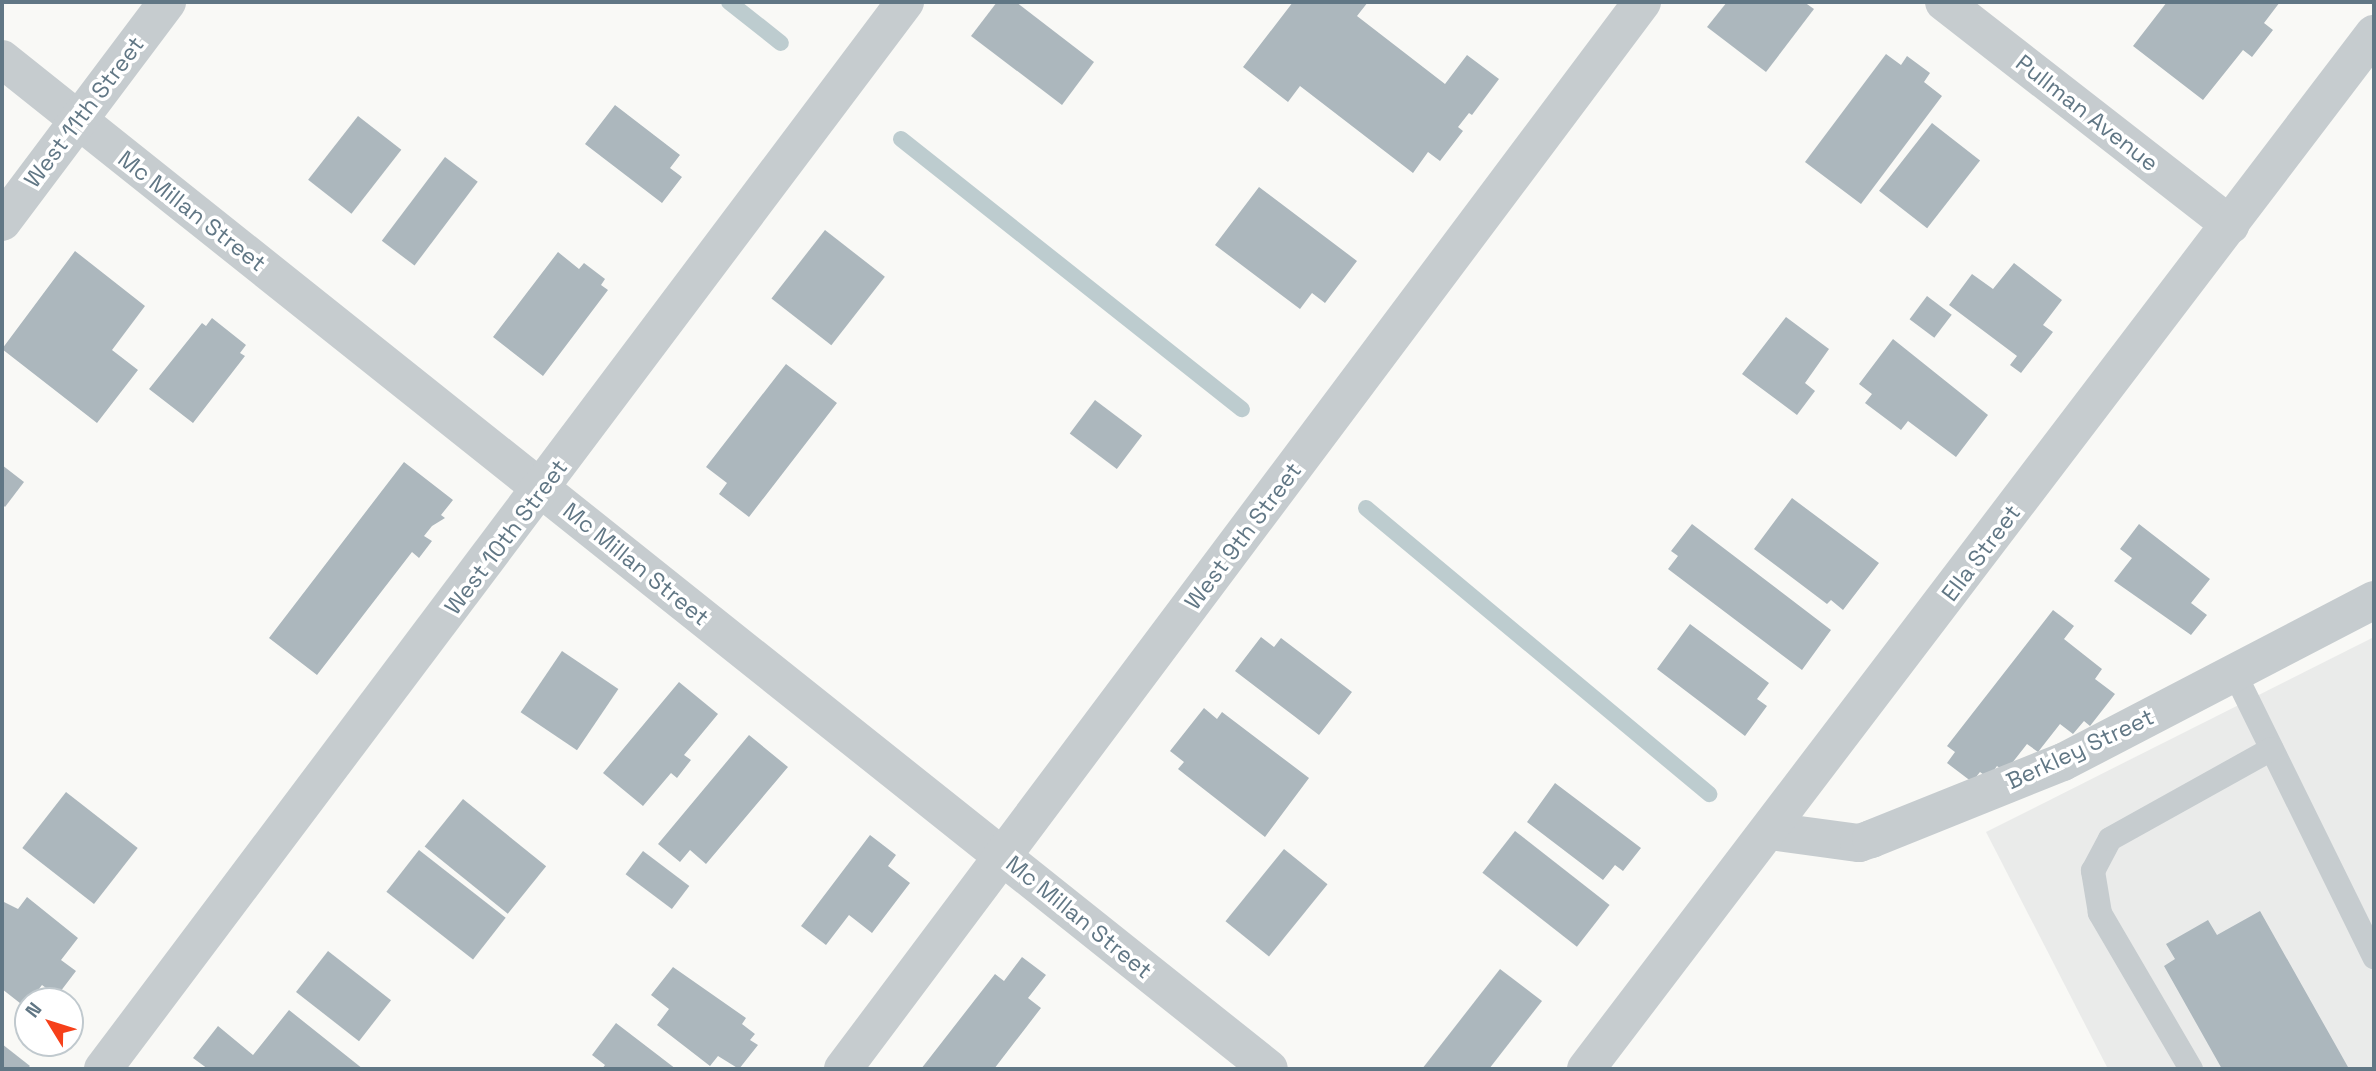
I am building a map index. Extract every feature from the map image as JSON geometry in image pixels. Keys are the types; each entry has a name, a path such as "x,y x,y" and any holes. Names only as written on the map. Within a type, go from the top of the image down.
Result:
{"street":[{"name":"West 11th Street","path":"2,222 167,2"},
{"name":"West 10th Street","path":"103,1069 542,489 905,2"},
{"name":"West 9th Street","path":"843,1069 1642,2"},
{"name":"Pullman Avenue","path":"1944,2 2230,225"},
{"name":"Ella Street","path":"1586,1069 1770,831 2374,34"},
{"name":"Mc Millan Street","path":"2,59 1269,1069"},
{"name":"Berkley Street","path":"1770,831 1859,843 2063,762 2234,673 2371,608"}],"lane":[{"path":"2234,673 2374,957"},
{"path":"2191,1069 2101,913 2093,871 2110,839 2272,749"}],"shaded area":[{"path":"2374,637 2374,1069 2108,1069 1986,832"}],"building":[{"path":"997,2 1016,2 1094,62 1062,105 971,36"},
{"path":"1293,2 1368,2 1357,16 1445,84 1467,55 1499,79 1472,115 1469,113 1458,127 1463,131 1440,161 1428,152 1413,173 1300,86 1288,102 1243,67"},
{"path":"1727,2 1804,2 1814,9 1766,72 1707,27"},
{"path":"2167,2 2280,2 2264,23 2273,30 2252,57 2243,50 2203,100 2133,46"},
{"path":"1886,54 1901,65 1907,56 1930,73 1924,82 1942,96 1861,204 1805,162"},
{"path":"615,105 680,155 670,168 682,177 662,203 585,144"},
{"path":"358,116 401,150 351,214 308,180"},
{"path":"1932,123 1980,161 1927,228 1879,191"},
{"path":"445,157 478,182 415,266 382,241"},
{"path":"1259,187 1357,261 1325,303 1312,293 1300,309 1215,245"},
{"path":"825,230 885,277 831,345 771,299"},
{"path":"75,251 145,306 112,350 138,370 97,423 2,349"},
{"path":"558,252 579,269 584,263 605,279 601,285 608,290 543,376 493,337"},
{"path":"2014,263 2062,300 2043,325 2053,332 2021,373 2010,365 2017,356 1949,305 1972,274 1993,289"},
{"path":"1927,296 1952,315 1934,338 1910,319"},
{"path":"1786,317 1829,349 1805,383 1815,391 1797,415 1742,374"},
{"path":"212,318 246,345 240,353 245,356 193,423 149,389 202,323 206,326"},
{"path":"1893,339 1988,415 1956,457 1908,421 1901,430 1865,403 1872,394 1859,384"},
{"path":"786,364 837,403 749,517 719,494 727,483 706,467"},
{"path":"1095,400 1142,436 1117,469 1070,434"},
{"path":"404,462 453,500 441,515 445,518 432,526 424,536 432,541 419,558 412,552 317,675 269,638"},
{"path":"2,465 24,482 5,507 2,504"},
{"path":"1792,498 1879,563 1843,610 1831,600 1827,604 1754,549"},
{"path":"1692,524 1831,630 1802,670 1668,569 1678,556 1671,551"},
{"path":"2139,524 2210,579 2191,603 2207,615 2191,635 2114,581 2132,558 2120,549"},
{"path":"2053,610 2074,626 2064,639 2102,669 2095,679 2115,694 2090,726 2084,721 2073,734 2060,724 2038,752 2027,744 2005,772 1997,766 1988,778 1980,772 1972,782 1947,763 1955,752 1947,746"},
{"path":"1690,624 1769,683 1757,699 1767,706 1745,736 1657,669"},
{"path":"1261,637 1274,647 1281,638 1352,692 1319,735 1235,671"},
{"path":"562,651 618,689 577,750 521,712"},
{"path":"679,682 718,714 684,755 691,760 677,778 671,773 643,806 603,773"},
{"path":"1204,708 1217,719 1222,712 1309,778 1265,837 1178,769 1184,762 1170,751"},
{"path":"749,735 788,767 706,864 690,850 680,862 658,844"},
{"path":"1555,783 1641,848 1623,871 1615,865 1603,880 1527,822"},
{"path":"66,792 138,848 94,904 22,848"},
{"path":"463,799 546,866 508,914 425,846"},
{"path":"1515,831 1610,905 1577,947 1482,873"},
{"path":"870,835 896,855 888,866 910,883 872,933 849,915 826,945 801,926"},
{"path":"1284,849 1328,884 1269,957 1225,921"},
{"path":"419,850 506,918 473,959 386,892"},
{"path":"643,851 689,886 672,909 626,874"},
{"path":"27,897 78,938 61,960 76,971 64,987 14,987 14,998 2,989 2,901 18,909"},
{"path":"2260,911 2348,1067 2222,1069 2164,966 2175,959 2166,944 2208,920 2217,935"},
{"path":"328,951 391,1000 359,1041 296,992"},
{"path":"1022,957 1046,975 1028,998 1041,1008 994,1069 921,1069 995,974 1004,981"},
{"path":"673,967 746,1018 742,1024 755,1034 750,1040 758,1045 739,1069 718,1056 710,1066 657,1025 669,1009 651,995"},
{"path":"1500,969 1542,1001 1489,1069 1422,1069"},
{"path":"289,1010 363,1069 208,1069 193,1058 218,1026 253,1055"},
{"path":"616,1023 676,1069 602,1069 605,1065 592,1055"},
{"path":"2,1044 14,1053 14,1057 19,1057 30,1066 27,1069 2,1069"}],"waterway":[{"path":"729,2 781,43"},
{"path":"901,139 1242,409"},
{"path":"1366,508 1709,794"}]}
